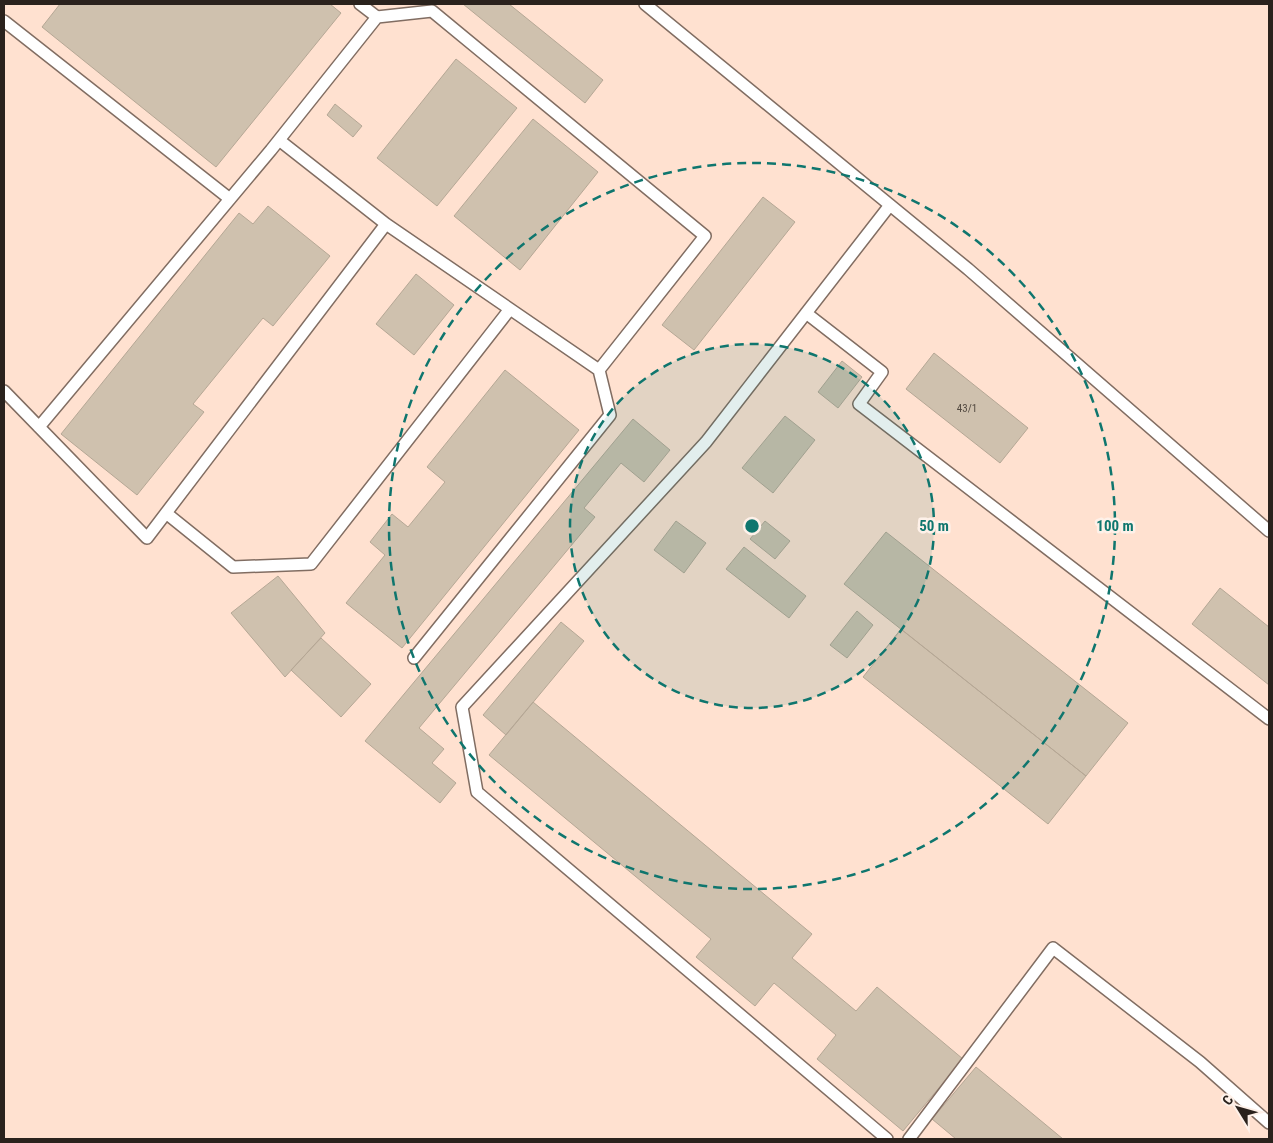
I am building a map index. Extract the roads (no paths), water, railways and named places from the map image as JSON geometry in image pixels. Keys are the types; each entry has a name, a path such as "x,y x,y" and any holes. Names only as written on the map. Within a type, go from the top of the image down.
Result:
{"lane":[{"path":"360,4 377,17 432,11 705,236 599,370"},
{"path":"645,4 976,275 1269,531"},
{"path":"39,427 279,140 377,17"},
{"path":"4,21 230,199"},
{"path":"279,140 386,224 599,370 610,415 414,658"},
{"path":"887,1139 477,792 462,707 706,442 890,205"},
{"path":"4,391 147,538 386,224"},
{"path":"166,513 233,567 311,564 510,310"},
{"path":"806,313 882,372 859,404 1269,719"},
{"path":"908,1139 1053,948 1200,1062 1269,1123"}]}
